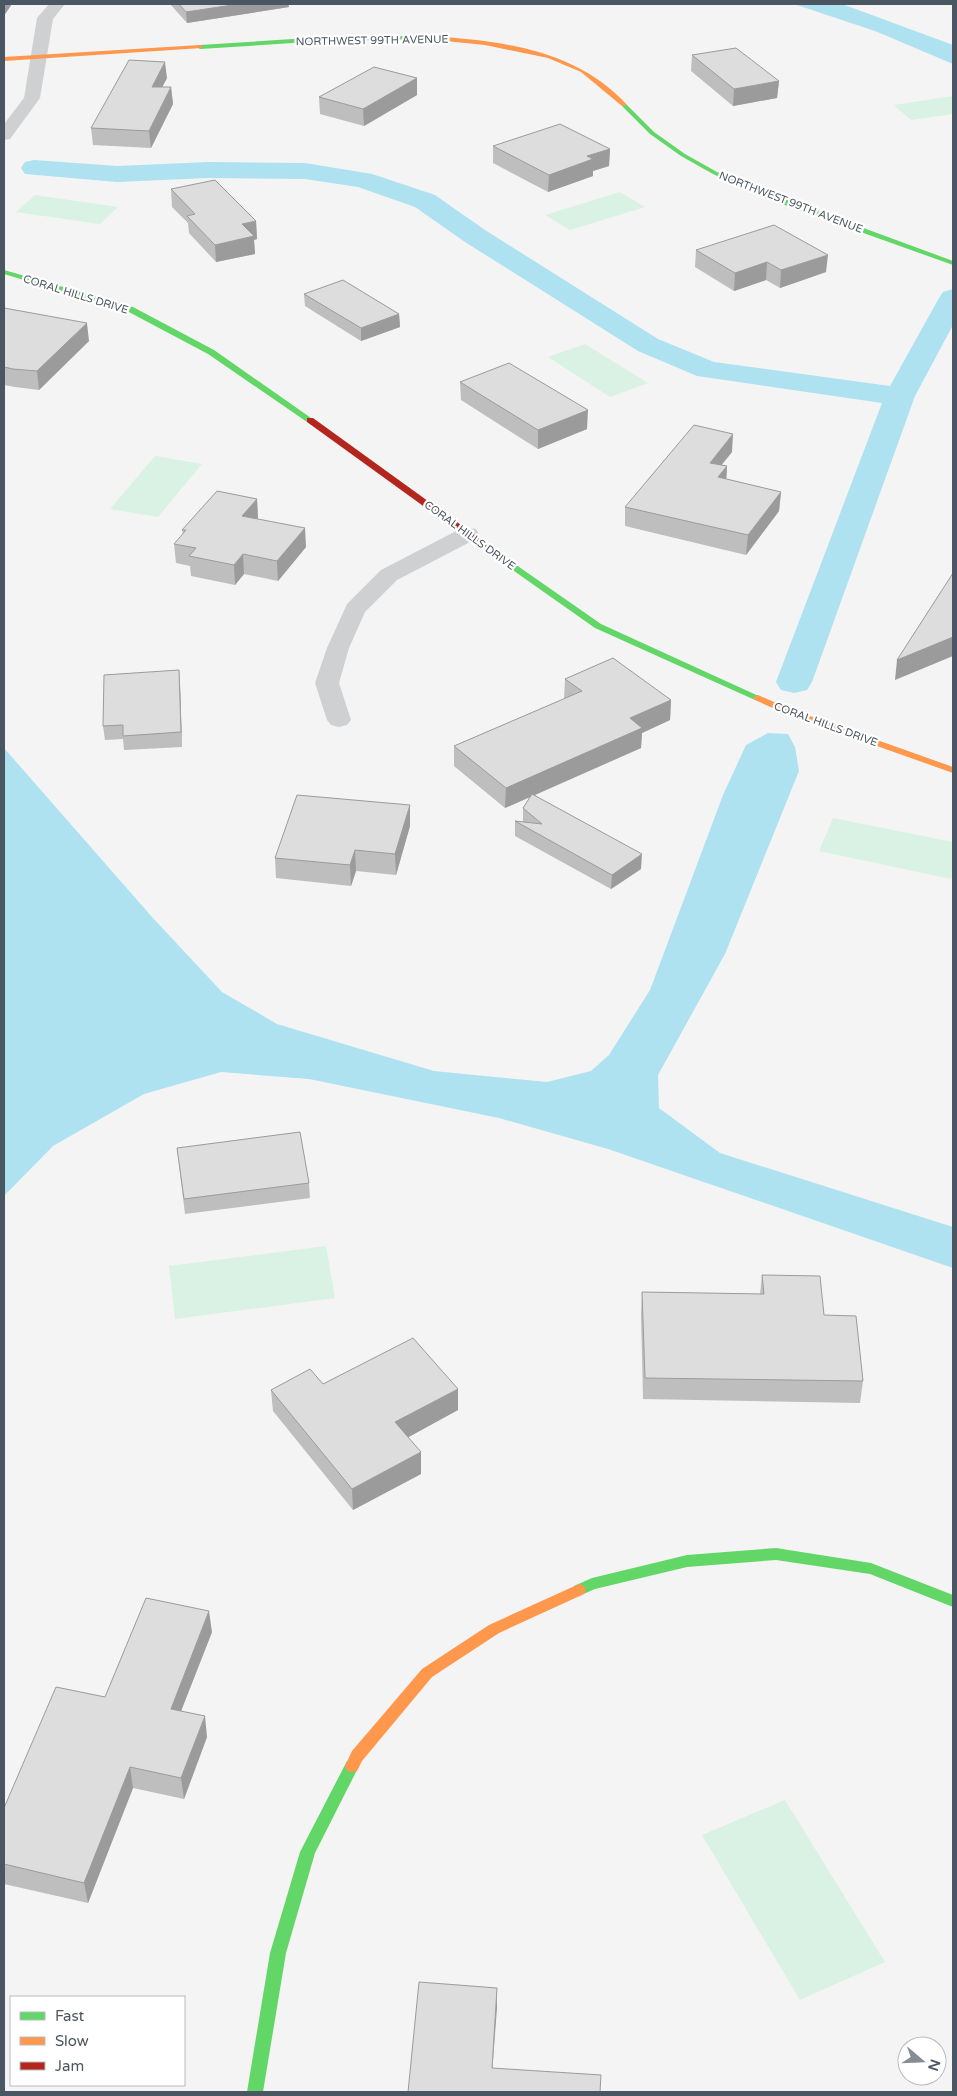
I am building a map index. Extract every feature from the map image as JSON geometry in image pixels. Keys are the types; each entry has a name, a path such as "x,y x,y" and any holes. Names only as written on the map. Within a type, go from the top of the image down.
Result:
{"street":[{"path":"4,135 32,98 45,18 57,4"},
{"name":"NORTHWEST 99TH AVENUE","path":"4,59 324,39 457,39 508,48 550,58 581,70 603,85 652,133 683,155 715,173 763,194 953,263"},
{"name":"CORAL HILLS DRIVE","path":"4,272 130,309 211,352 312,421 598,626 787,712 953,770"},
{"path":"339,720 328,683 338,648 356,609 389,575 468,534"},
{"path":"255,2092 278,1954 308,1852 357,1756 427,1673 494,1629 592,1584 687,1561 776,1554 871,1569 953,1601"}],"green space":[{"path":"953,96 953,114 911,120 894,105"},
{"path":"620,192 645,207 570,230 545,215"},
{"path":"35,195 118,207 100,224 16,212"},
{"path":"585,344 648,383 610,397 548,357"},
{"path":"155,456 202,464 158,517 110,509"},
{"path":"833,818 953,842 953,872 951,879 819,851"},
{"path":"326,1246 335,1298 175,1319 169,1266"},
{"path":"785,1800 885,1962 800,2000 702,1835"}],"water":[{"path":"794,4 842,4 953,45 953,64 875,31"},
{"path":"768,733 788,734 795,747 799,771 725,954 658,1075 659,1108 720,1153 953,1227 953,1268 608,1149 499,1118 309,1079 221,1072 144,1094 53,1146 4,1196 4,748 152,917 222,992 277,1024 434,1071 547,1082 591,1071 609,1055 650,990 723,795 746,745"}],"building":[{"path":"179,4 239,4 186,12"},
{"path":"736,48 779,81 734,89 692,55"},
{"path":"129,60 165,62 152,87 171,87 149,131 91,128"},
{"path":"374,67 417,78 363,109 319,97"},
{"path":"560,124 610,149 587,156 593,159 549,175 493,146"},
{"path":"215,180 256,221 242,224 254,236 215,245 187,216 195,214 171,189"},
{"path":"774,225 828,255 781,270 767,262 735,273 696,250"},
{"path":"343,280 399,314 361,328 304,294"},
{"path":"4,308 87,323 37,371 13,369 4,367"},
{"path":"509,363 588,410 538,430 460,382"},
{"path":"694,425 733,434 710,463 727,466 718,477 781,492 748,535 625,507"},
{"path":"217,491 257,499 242,516 305,528 277,561 243,554 234,565 189,556 196,548 174,544 186,530 182,530"},
{"path":"953,573 953,637 897,660"},
{"path":"613,658 671,700 630,718 642,728 506,788 454,746 582,691 565,679"},
{"path":"179,670 181,732 123,736 123,725 103,726 104,675"},
{"path":"532,794 642,854 612,875 515,821 542,824 523,808"},
{"path":"297,795 410,805 395,854 355,850 350,865 275,858"},
{"path":"300,1132 309,1183 184,1199 177,1148"},
{"path":"762,1275 820,1276 824,1315 856,1316 863,1381 645,1378 642,1292 764,1294"},
{"path":"413,1338 458,1389 395,1422 421,1452 352,1489 271,1390 310,1369 323,1384"},
{"path":"146,1598 209,1611 171,1709 205,1716 181,1778 130,1767 84,1883 4,1864 4,1808 56,1687 105,1697"},
{"path":"419,1982 497,1988 492,2068 601,2075 600,2092 408,2092"}],"waterway":[{"path":"34,168 117,174 208,170 305,171 363,180 425,201 475,236 648,345 708,370 900,396"},
{"path":"900,396 953,298"},
{"path":"794,682 900,396"}],"traffic: fast":[{"path":"200,47 324,39 427,38"},
{"path":"624,105 652,133 683,155 715,173 763,194 953,263"},
{"path":"4,272 130,309 211,352 310,420"},
{"path":"483,545 598,626 758,698"},
{"path":"579,1590 592,1584 687,1561 776,1554 871,1569 953,1601"},
{"path":"255,2092 278,1953 308,1852 352,1766"}],"traffic: slow":[{"path":"427,38 485,43 550,57 583,71 624,105"},
{"path":"4,59 200,47"},
{"path":"758,698 787,711 953,770"},
{"path":"352,1766 357,1756 427,1673 494,1629 579,1590"}],"traffic: jam":[{"path":"310,420 483,545"}]}
